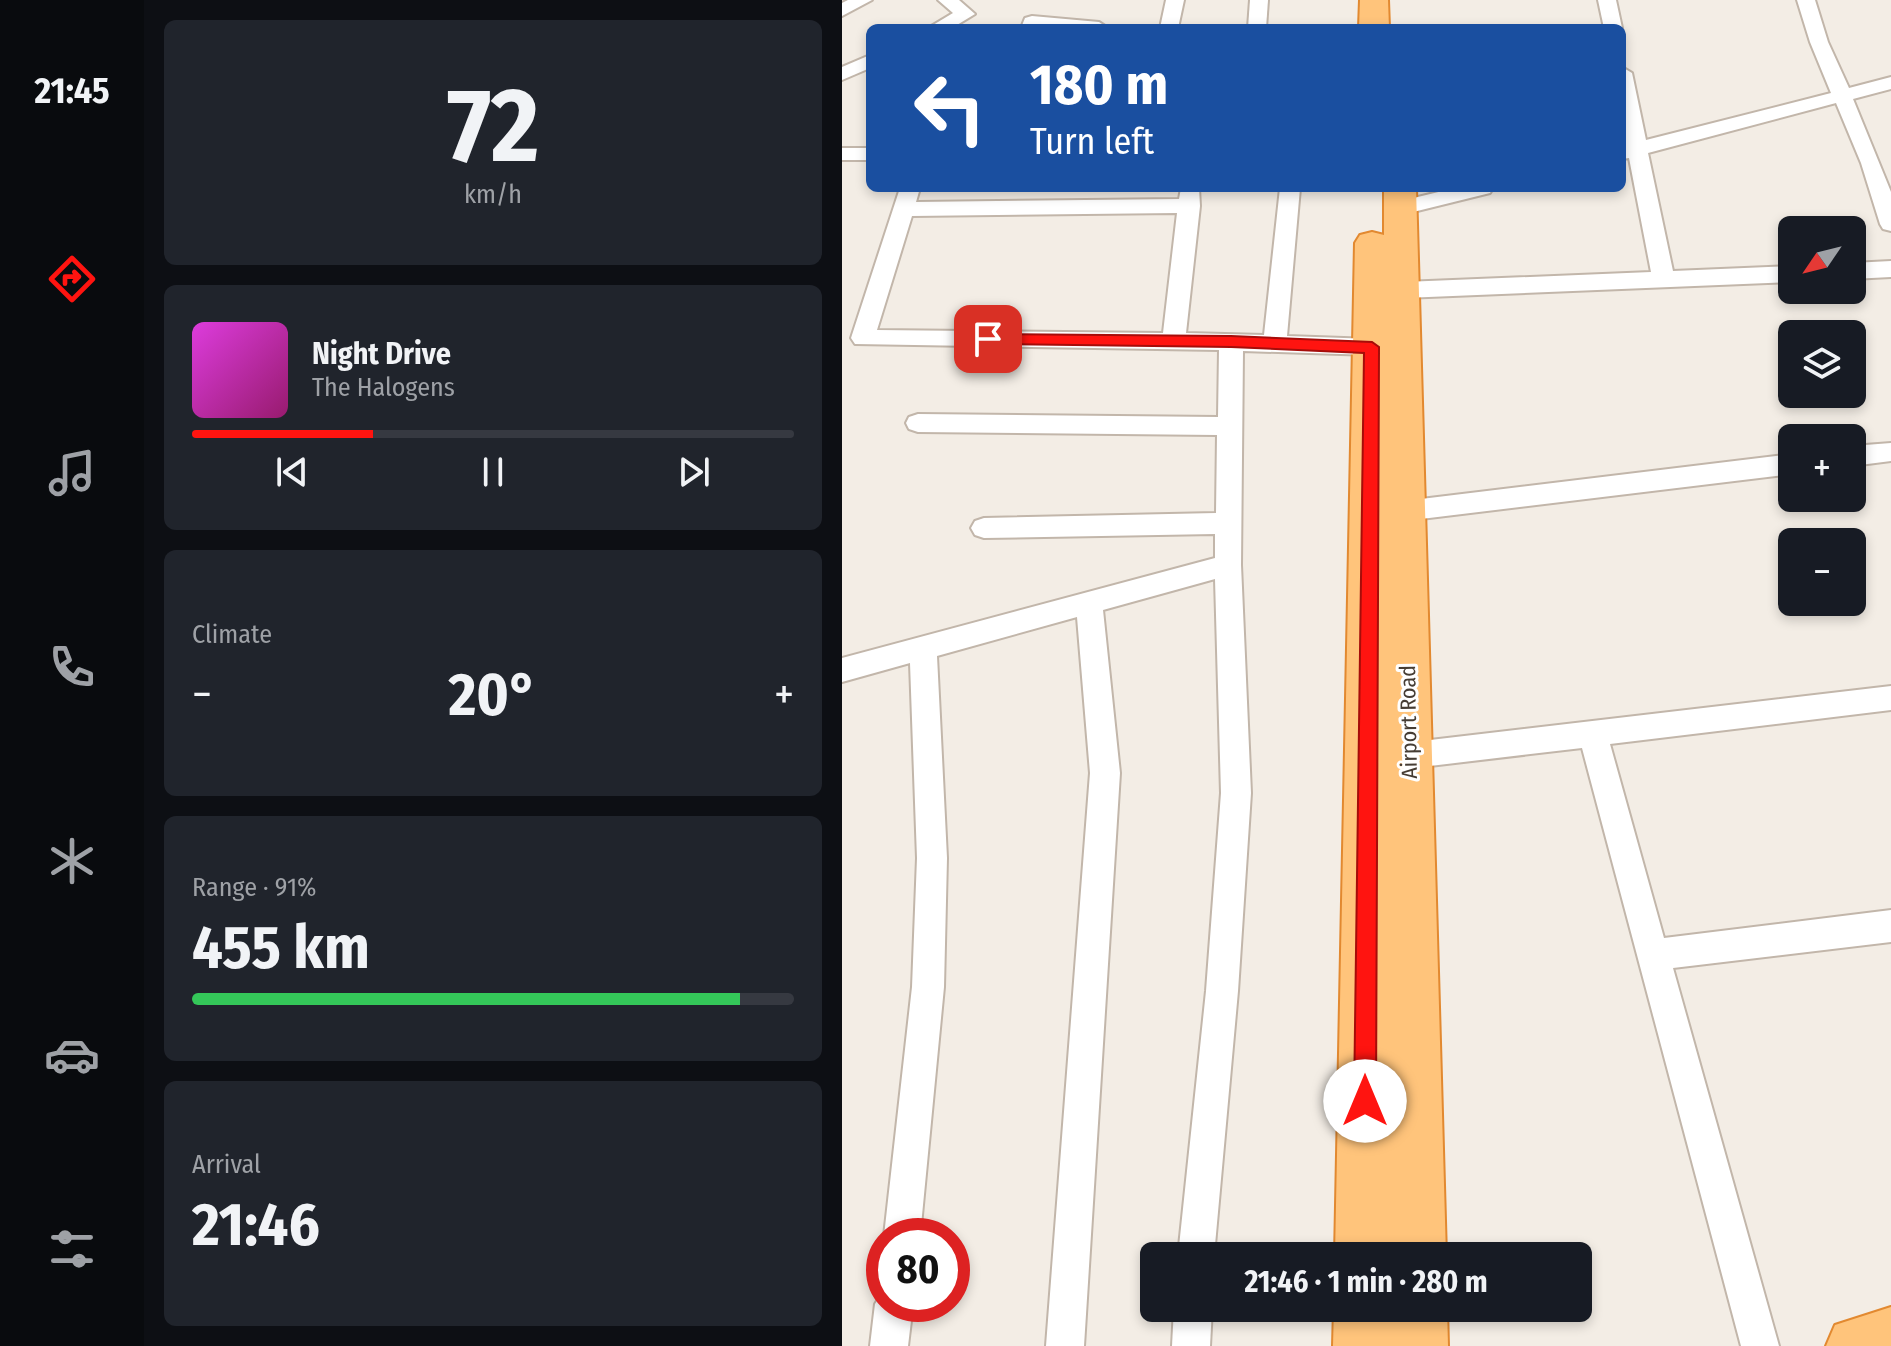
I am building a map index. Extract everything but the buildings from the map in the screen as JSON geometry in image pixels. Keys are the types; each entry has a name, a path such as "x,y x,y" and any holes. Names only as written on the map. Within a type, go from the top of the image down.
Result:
{"highway":[{"path":"1374,0 1374,24"},
{"path":"1397,0 1398,24"},
{"name":"Airport Road","path":"1365,1242 1388,758 1389,513 1404,290 1391,195"},
{"name":"Airport Road","path":"1389,513 1372,347 1391,195"},
{"name":"Airport Road","path":"1388,758 1416,1242"},
{"path":"1363,1322 1363,1346"},
{"path":"1418,1322 1418,1346"},
{"path":"1856,1346 1891,1337"}],"street":[{"path":"842,10 863,0"},
{"path":"945,24 966,14 947,0"},
{"path":"1170,24 1175,0"},
{"path":"1257,24 1259,0"},
{"path":"1607,0 1612,24"},
{"path":"1806,0 1819,42 1871,163 1891,224"},
{"path":"1031,24 1054,24"},
{"path":"842,74 866,63"},
{"path":"1630,151 1891,83"},
{"path":"1626,112 1630,151 1664,281"},
{"path":"842,154 866,153"},
{"path":"1275,344 1290,192"},
{"path":"1391,195 1430,192"},
{"path":"1174,341 1190,197 906,198 863,338 1231,342 1372,347"},
{"path":"1866,270 1891,269"},
{"path":"1404,290 1778,275"},
{"path":"1197,1242 1222,991 1236,793 1228,565 1231,342"},
{"path":"918,423 1230,426"},
{"path":"1866,455 1891,452"},
{"path":"1389,513 1778,466"},
{"path":"984,528 1229,523"},
{"path":"842,670 1228,565"},
{"path":"1065,1346 1105,773 1089,603"},
{"path":"904,1218 928,987 932,858 923,648"},
{"path":"1388,758 1891,698"},
{"path":"1593,734 1760,1346"},
{"path":"1652,955 1891,926"},
{"path":"889,1346 892,1322"},
{"path":"1191,1346 1192,1322"}],"route":[{"path":"988,339 1372,347 1365,1101"}]}
